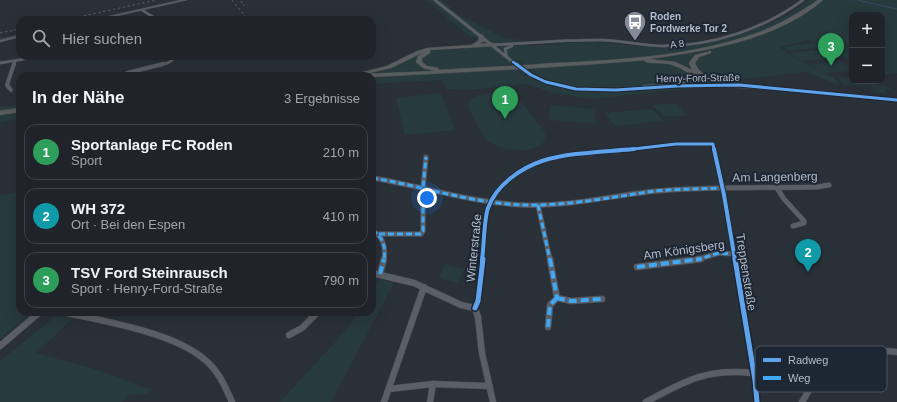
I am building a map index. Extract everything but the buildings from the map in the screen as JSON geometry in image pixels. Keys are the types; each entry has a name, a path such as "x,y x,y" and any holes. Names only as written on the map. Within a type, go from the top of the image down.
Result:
{"highway":[{"name":"A 8","path":"376,75 573,64 671,54 732,42 759,34 785,24 821,0"},
{"name":"A 8","path":"376,78 628,62 675,56 720,48 752,40 778,30 807,16 828,0"},
{"path":"465,47 481,42 481,35"},
{"path":"367,72 389,67 423,50 494,46"},
{"path":"453,48 426,52 420,57 419,62 430,68 457,70"},
{"path":"707,85 696,74 692,66 694,59 701,54 720,48"},
{"path":"628,62 656,61 672,63 710,79 739,85"},
{"path":"644,88 685,82 696,74"},
{"path":"0,112 16,112"},
{"path":"0,116 16,113"}],"street":[{"path":"112,16 186,0"},
{"name":"Henry-Ford-Straße","path":"435,0 531,75 556,85 576,89 616,90 707,85 739,85 897,100"},
{"path":"494,46 602,40 655,46 681,45 722,37 749,29 779,17 804,0"},
{"path":"144,9 153,16"},
{"path":"0,41 16,37"},
{"path":"494,46 519,44"},
{"path":"507,56 505,49 514,45"},
{"path":"0,63 21,60"},
{"path":"131,72 168,63 172,60"},
{"path":"11,90 7,86 15,61"},
{"name":"Winterstraße","path":"493,402 482,352 478,317 475,308 478,303 487,213 491,202 503,184 516,173 532,164 558,157 676,144 714,145"},
{"name":"Treppenstraße","path":"714,145 755,387"},
{"path":"376,232 379,234 421,234 423,231 423,188 426,158"},
{"name":"Am Langenberg","path":"376,179 404,183 446,194 491,202 538,205 588,201 668,190 817,187 829,185"},
{"path":"777,188 784,199 804,221 804,223 793,226"},
{"path":"538,205 542,218 557,298"},
{"path":"379,234 385,246 386,253 380,274"},
{"name":"Am Königsberg","path":"637,266 700,259 719,253 732,254"},
{"path":"376,274 424,287 461,305 475,308"},
{"path":"384,402 424,287"},
{"path":"557,298 571,301 602,299"},
{"path":"548,327 550,305 557,298"},
{"path":"0,346 35,316"},
{"path":"79,316 156,334 184,345 202,357 219,373 232,402"},
{"path":"289,335 302,328 314,316"},
{"path":"887,351 897,352"},
{"path":"646,402 696,376 708,372 725,370 753,372"},
{"path":"389,389 433,384 489,386"},
{"path":"430,402 433,384"},
{"name":"Treppenstraße","path":"756,392 757,402"},
{"path":"802,402 809,392"}],"green space":[{"path":"427,0 442,0 462,17 501,37 520,40 526,46 589,42 662,48 719,40 756,29 786,16 809,0 897,0 897,73 885,75 885,12 849,12 849,60 810,40 780,47 787,53 822,72 810,64 842,62 849,66 849,71 824,73 835,78 839,85 806,72 734,80 746,82 750,88 696,88 593,99 554,93 526,84 470,90 447,89 441,80 376,84 376,72 359,72 369,71 388,65 421,49 452,46 454,50 464,49 462,45 478,41 476,37 471,37 446,18 447,17","holes":["519,61 536,73 525,76 508,64"]},
{"path":"814,43 822,47 789,51 782,47"},
{"path":"820,50 834,58 802,61 789,53"},
{"path":"837,76 849,78 849,84 876,84 888,86 892,90 884,89 888,94 873,92 870,88 844,85"},
{"path":"441,93 455,130 405,135 396,98"},
{"path":"492,93 510,95 520,100 545,132 545,140 540,145 533,148 515,150 497,146 487,140 478,128 468,105 475,96"},
{"path":"675,103 687,115 664,117 652,105"},
{"path":"16,105 16,120 0,122 0,107"},
{"path":"550,105 595,109 596,124 549,120"},
{"path":"652,109 664,121 615,126 605,113"},
{"path":"16,192 16,316 27,316 0,340 0,195"},
{"path":"445,264 464,269 458,283 439,278"},
{"path":"380,279 394,283 331,402 280,402 338,339 356,316 376,316 376,286"},
{"path":"56,316 72,319 36,353 98,370 152,390 147,394 129,395 122,402 0,402 0,361"}],"waterway":[{"path":"857,0 897,9"}],"railway":[{"path":"83,16 157,0"},
{"path":"232,0 245,16"},
{"path":"241,1 244,6"},
{"path":"0,33 16,30"}],"marked path":[{"path":"379,234 421,234 423,231 423,188 426,157"},
{"path":"376,179 404,183 446,194 491,202 525,205 587,201 657,191 722,188"},
{"path":"538,205 542,218 557,298"},
{"path":"376,233 382,238 385,249 384,262 380,274"},
{"path":"637,267 700,259 719,253 732,254"},
{"path":"557,298 571,301 602,299"},
{"path":"548,327 550,305 557,298"}],"cycle path":[{"path":"513,62 531,75 546,82 576,89 616,90 677,86 739,85 897,100"},
{"path":"475,308 478,301 488,208 497,191 517,173 542,161 569,156 676,144 713,144 724,195 755,380"},
{"path":"756,392 757,402"}],"place":[{"name":"Roden Fordwerke Tor 2","path":"635,42"},
{"name":"TSV Ford Steinrausch","path":"831,66"},
{"name":"Sportanlage FC Roden","path":"505,119"},
{"name":"WH 372","path":"808,272"}]}
